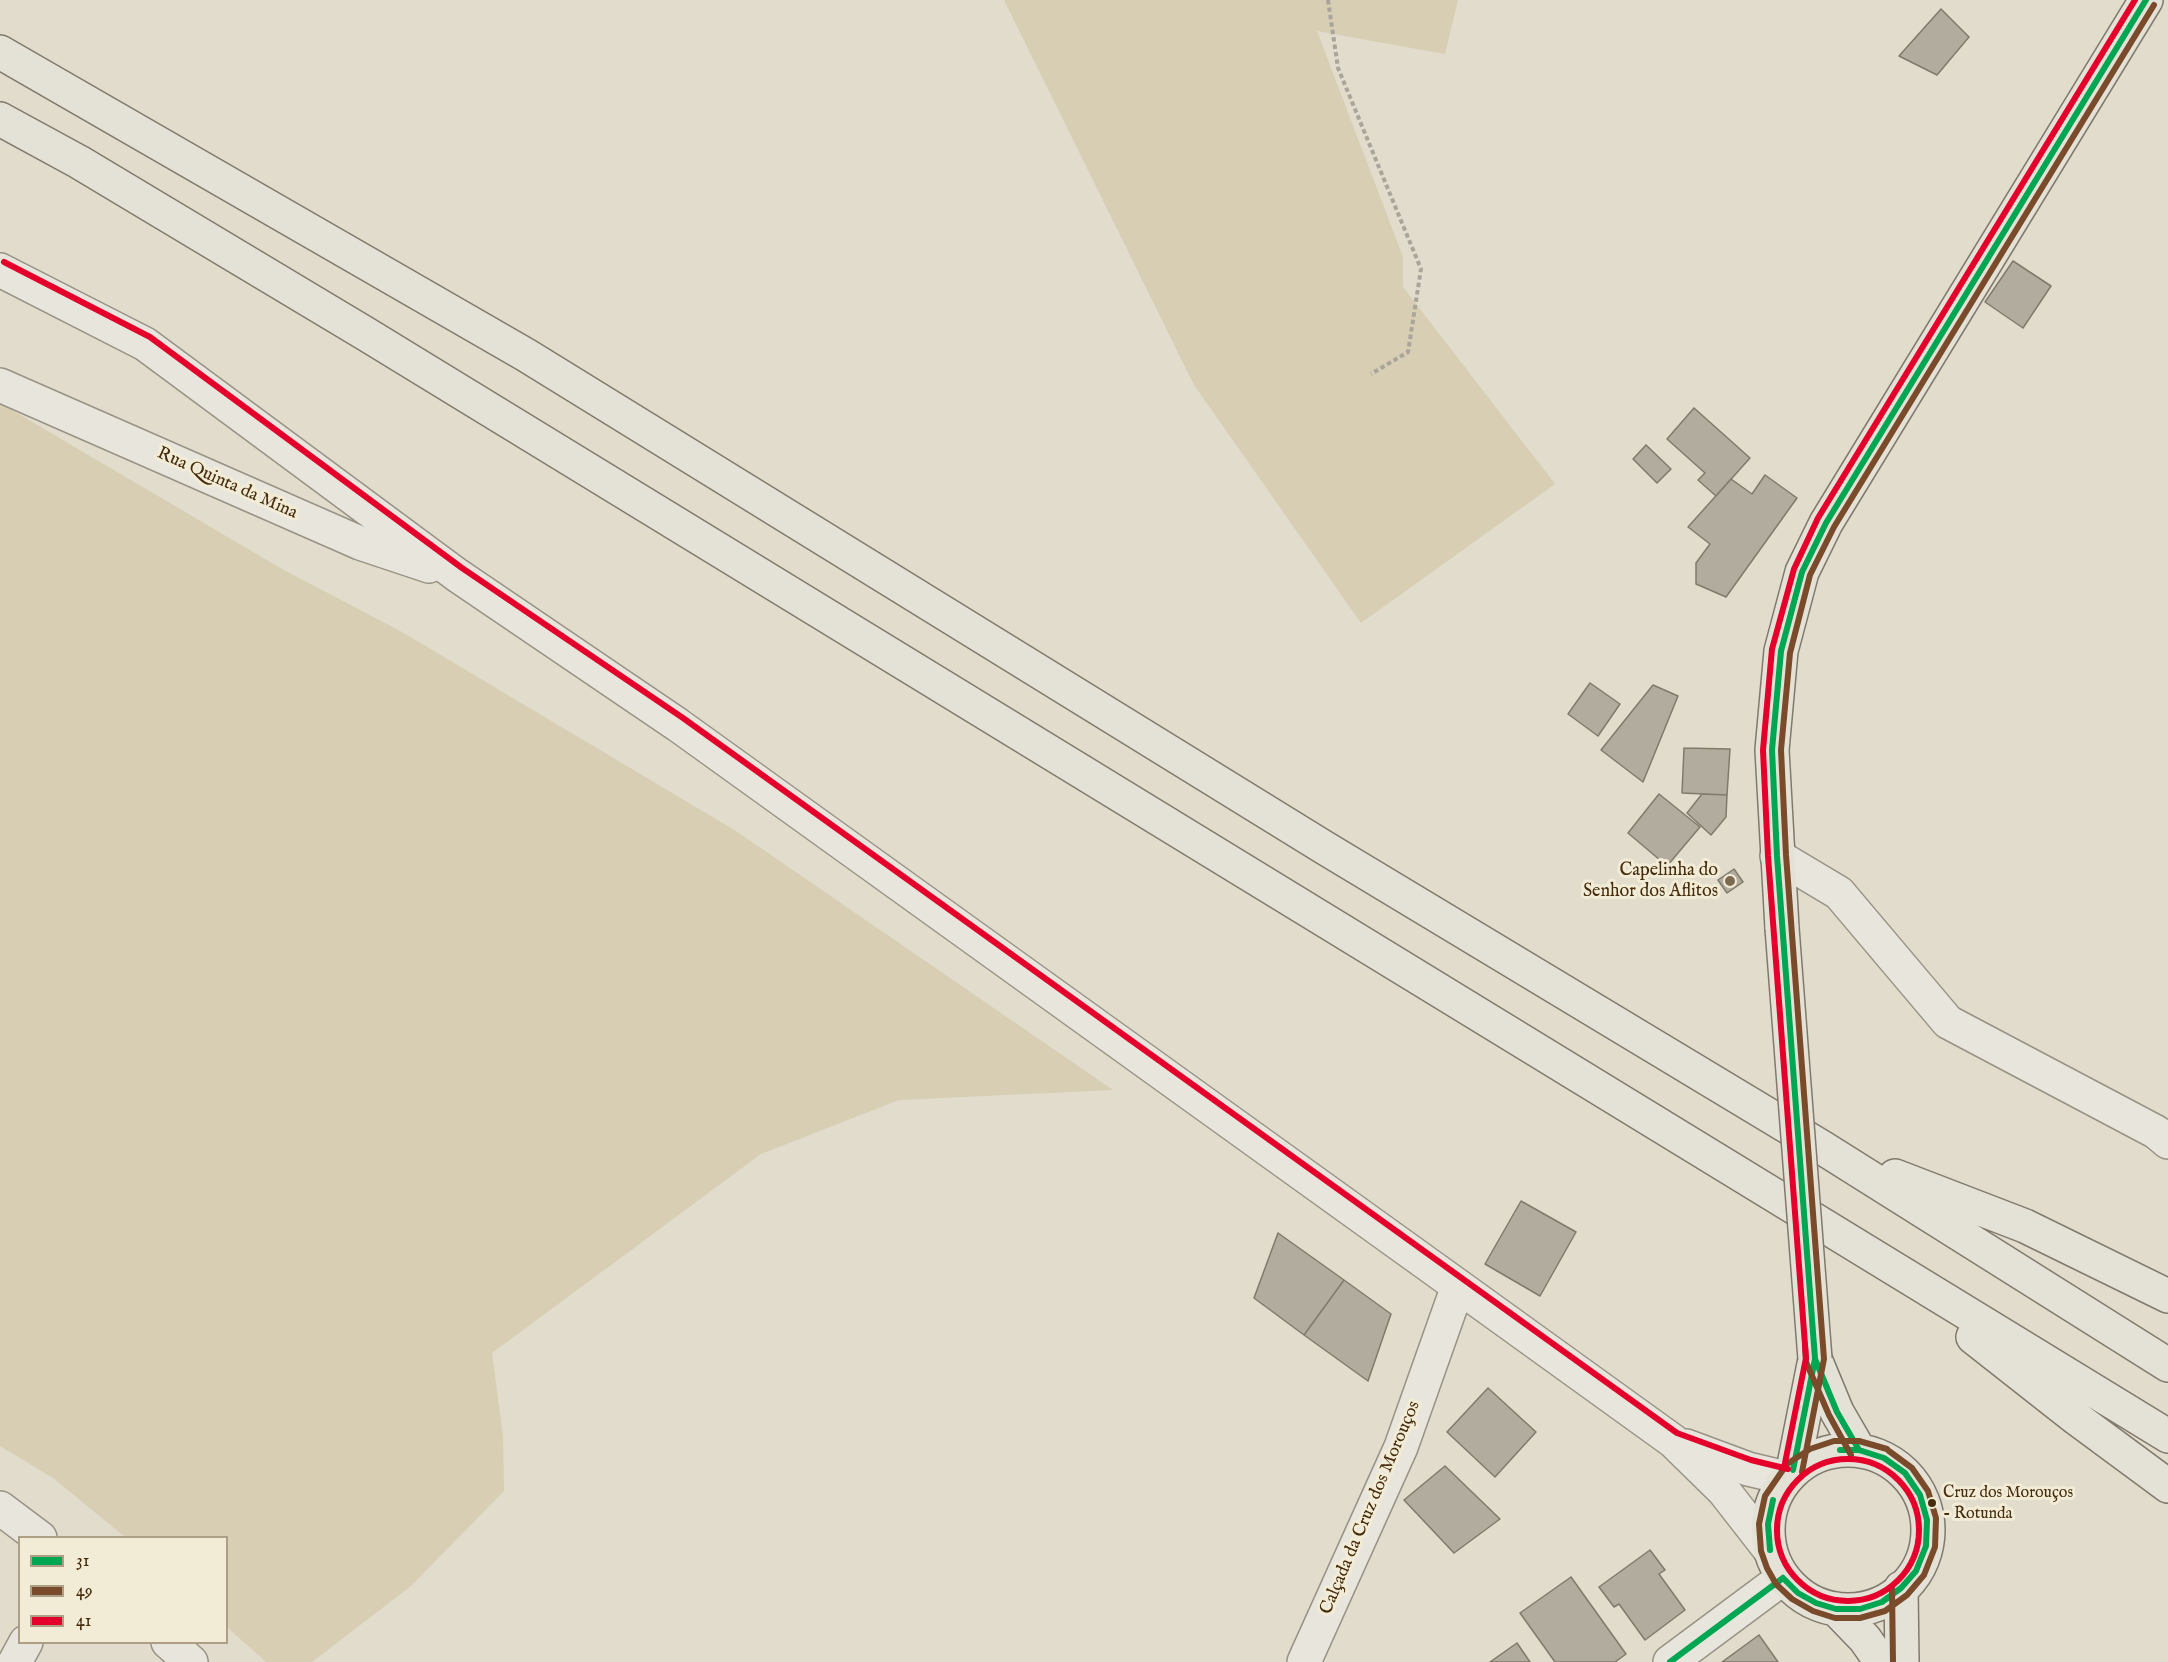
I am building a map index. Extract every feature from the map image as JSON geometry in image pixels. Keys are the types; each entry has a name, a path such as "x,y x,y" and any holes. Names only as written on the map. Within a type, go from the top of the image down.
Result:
{"main road":[{"path":"1790,1474 1815,1359 1777,856 1773,739 1781,651 1802,572 1826,523 2146,0"},
{"path":"0,52 526,355 1325,848 1823,1148 2168,1365"},
{"path":"0,119 79,162 377,340 2168,1436"},
{"path":"1823,1148 2025,1226 2168,1296"},
{"path":"1857,1245 2076,1418 2168,1486"},
{"path":"1815,1359 1837,1412 1859,1450"},
{"path":"1836,1450 1859,1450 1884,1458 1905,1473 1920,1495 1927,1520 1926,1546 1916,1571 1901,1588 1882,1602 1860,1609 1836,1609 1816,1603 1798,1593 1777,1564 1768,1524 1773,1500 1790,1474 1813,1457 1836,1450"},
{"path":"1901,1588 1902,1662"},
{"path":"1836,1609 1864,1639 1881,1662"}],"street":[{"path":"0,270 146,344 457,575 678,725 1673,1441 1724,1491 1777,1564 1670,1662"},
{"name":"Rua Quinta da Mina","path":"0,385 360,543 457,575"},
{"path":"1777,856 1839,893 1948,1022 2156,1132 2168,1142"},
{"name":"Calçada da Cruz dos Morouços","path":"1304,1662 1401,1447 1458,1286"},
{"path":"1673,1441 1748,1469 1790,1474"},
{"path":"0,1508 37,1536"},
{"path":"15,1662 25,1644"},
{"path":"170,1644 191,1662"}],"path":[{"path":"1328,0 1338,68 1421,269 1408,352 1371,374"}],"shaded area":[{"path":"1004,0 1458,0 1445,54 1317,31 1403,257 1403,287 1555,484 1361,623 1194,385"},
{"path":"0,403 282,569 402,632 736,831 1113,1090 899,1100 761,1154 492,1353 503,1436 504,1491 411,1586 312,1662 266,1662 228,1628 228,1536 124,1536 53,1478 0,1446"}],"building":[{"path":"1941,9 1969,37 1937,75 1899,56"},
{"path":"2013,261 2051,286 2023,328 1985,302"},
{"path":"1694,408 1750,458 1716,496 1698,480 1705,473 1667,439"},
{"path":"1646,445 1671,469 1657,483 1633,459"},
{"path":"1765,475 1797,498 1726,597 1696,584 1696,563 1710,544 1688,527 1731,479 1752,494"},
{"path":"1590,683 1620,704 1598,736 1568,714"},
{"path":"1653,685 1678,696 1643,782 1601,750"},
{"path":"1684,748 1730,749 1727,795 1682,793"},
{"path":"1659,794 1700,827 1667,866 1628,833"},
{"path":"1702,794 1727,795 1726,817 1711,835 1687,813"},
{"name":"Capelinha do Senhor dos Aflitos","path":"1734,869 1743,882 1727,893 1718,880"},
{"path":"1521,1201 1576,1232 1540,1296 1485,1264"},
{"path":"1278,1233 1344,1280 1304,1335 1254,1298"},
{"path":"1344,1280 1391,1314 1368,1381 1304,1335"},
{"path":"1488,1388 1536,1432 1495,1477 1447,1432"},
{"path":"1445,1466 1500,1519 1454,1553 1404,1500"},
{"path":"1650,1550 1665,1570 1659,1574 1685,1610 1645,1640 1619,1604 1614,1607 1599,1587"},
{"path":"1571,1577 1626,1654 1615,1662 1555,1662 1520,1613"},
{"path":"1759,1635 1778,1662 1722,1662"},
{"path":"1517,1643 1530,1662 1490,1662"}],"transit line":[{"name":"41","path":"1784,1468 1806,1358 1768,856 1763,750 1772,649 1794,569 1818,518 2135,0"},
{"name":"31","path":"1793,1470 1815,1359 1777,856 1772,750 1781,651 1802,572 1826,523 2146,0"},
{"name":"49","path":"1802,1472 1824,1359 1786,855 1781,750 1790,653 1810,575 1834,527 2154,5"},
{"name":"41","path":"4,262 150,337 462,568 683,718 1677,1433 1751,1460 1788,1469"},
{"name":"31","path":"1814,1344 1815,1359 1837,1412 1859,1450"},
{"name":"49","path":"1805,1345 1806,1362 1829,1415 1851,1455"},
{"name":"49","path":"1887,1449 1859,1441 1834,1441 1810,1449 1787,1464 1765,1496 1759,1524 1761,1551 1767,1568 1776,1584 1792,1599 1813,1611 1835,1618 1860,1618 1885,1611 1907,1595 1924,1575 1935,1547 1936,1518 1928,1491 1912,1468 1889,1451"},
{"name":"31","path":"1783,1578 1798,1593 1816,1603 1836,1609 1860,1609 1882,1602 1901,1588 1916,1571 1926,1546 1927,1520 1920,1495 1905,1473 1884,1458 1859,1450 1840,1450"},
{"name":"41","path":"1848,1459 1875,1465 1898,1480 1913,1503 1919,1530 1913,1557 1898,1580 1875,1595 1848,1601 1821,1595 1798,1580 1783,1557 1777,1530 1783,1503 1798,1480 1821,1465 1848,1459"},
{"name":"31","path":"1770,1550 1768,1524 1773,1500"},
{"name":"31","path":"1670,1662 1783,1578"},
{"name":"49","path":"1892,1588 1893,1662"}],"place":[{"name":"Capelinha do Senhor dos Aflitos","path":"1730,881"},
{"name":"Cruz dos Morouços - Rotunda","path":"1932,1503"}]}
